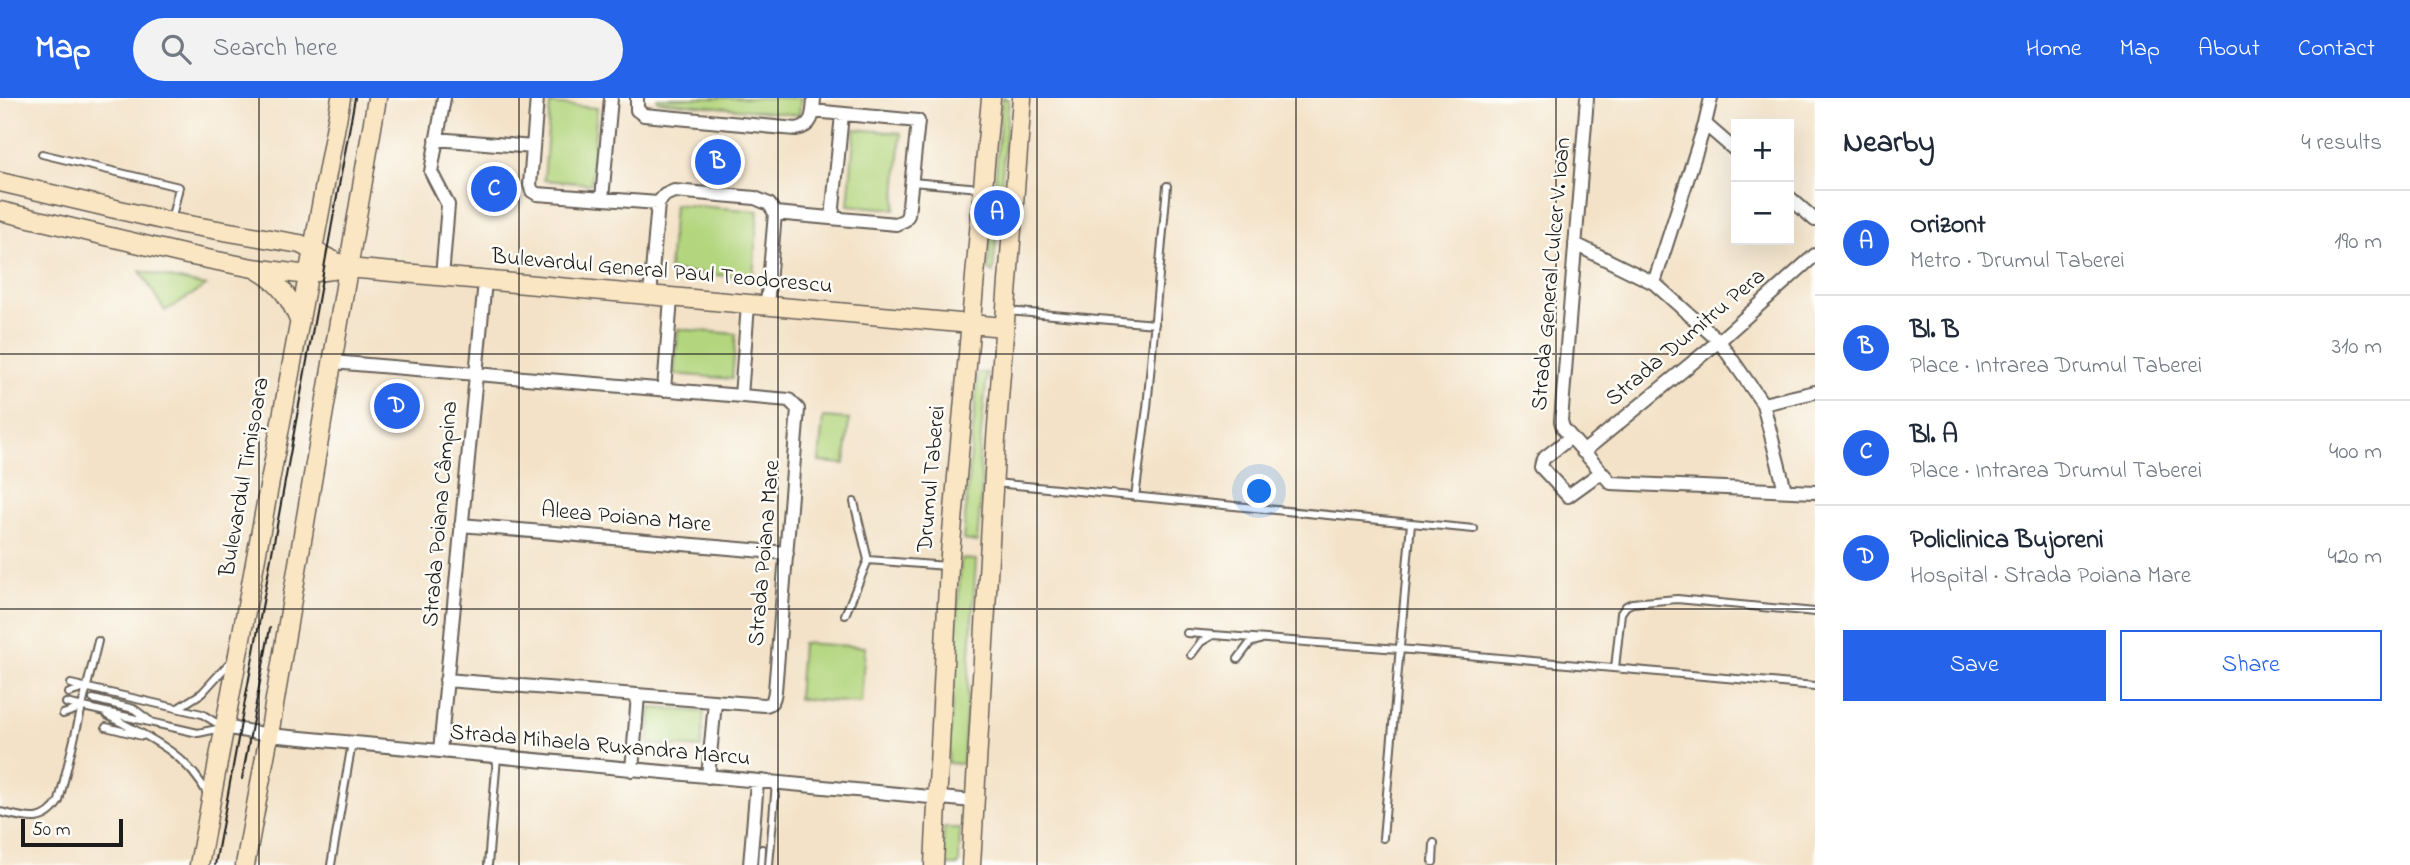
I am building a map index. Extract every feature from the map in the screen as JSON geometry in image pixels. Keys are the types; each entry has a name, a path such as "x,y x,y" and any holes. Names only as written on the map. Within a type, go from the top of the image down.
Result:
{"main road":[{"name":"Bulevardul Timișoara","path":"199,865 341,98"},
{"path":"245,865 377,98"},
{"name":"Drumul Taberei","path":"934,865 949,566 991,98"},
{"path":"971,865 993,483 1022,98"},
{"name":"Bulevardul General Paul Teodorescu","path":"0,181 171,222 300,244 348,268"},
{"name":"Bulevardul General Paul Teodorescu","path":"0,211 187,255 292,274 348,268 971,325 1005,319"},
{"path":"253,268 278,283 299,320"}],"street":[{"path":"442,277 449,211 431,172 444,98"},
{"path":"537,98 530,185 532,191 537,194 658,203"},
{"path":"602,199 611,98"},
{"path":"637,98 637,110 644,115 796,129 808,125 812,120 814,105 842,114 918,121 910,209 901,223 775,213"},
{"name":"Strada General Culcer V. Ioan","path":"1587,98 1560,421 1601,473"},
{"path":"1654,284 1711,98"},
{"path":"832,218 842,114"},
{"path":"1705,124 1731,147"},
{"path":"436,139 533,147"},
{"path":"650,296 658,203 665,195 674,191 755,198 769,204 775,213 768,306"},
{"path":"1794,201 1815,220"},
{"path":"1575,244 1654,284 1719,341 1763,404 1785,490"},
{"name":"Strada Dumitru Pera","path":"1583,452 1719,341 1815,255"},
{"name":"Strada Poiana Câmpina","path":"440,751 485,281"},
{"path":"664,390 671,298"},
{"path":"741,396 748,305"},
{"name":"Strada Poiana Mare","path":"332,362 789,400 798,410 774,700 770,704 446,680"},
{"path":"1763,404 1815,392"},
{"path":"1571,437 1544,459 1541,467 1568,496 1601,473 1611,483 1815,492"},
{"name":"Aleea Poiana Mare","path":"461,525 786,553"},
{"path":"632,770 638,695"},
{"path":"708,777 715,702"},
{"name":"Strada Mihaela Ruxandra Marcu","path":"224,727 269,735 973,801"},
{"path":"750,865 757,782"}],"lane":[{"path":"42,154 179,187 171,222"},
{"path":"912,182 983,188"},
{"path":"1135,497 1147,408 1167,186"},
{"path":"1005,319 1154,324"},
{"path":"993,483 1474,529"},
{"path":"845,615 867,560 854,502"},
{"path":"1383,838 1411,523"},
{"path":"867,560 949,566"},
{"path":"1615,668 1621,613 1632,603 1676,599 1815,612"},
{"path":"1187,633 1815,686"},
{"path":"1191,655 1201,642 1215,634"},
{"path":"1238,659 1250,643 1265,638"},
{"path":"0,812 37,818 54,810 62,792 98,641"},
{"path":"177,708 202,693 238,653"},
{"path":"71,684 202,714 224,727"},
{"path":"69,692 87,688"},
{"path":"93,699 134,709 152,723"},
{"path":"66,703 198,733 224,727"},
{"path":"134,709 157,704"},
{"path":"63,715 83,707"},
{"path":"100,711 151,738 186,763 211,800"},
{"path":"106,727 151,738"},
{"path":"331,865 352,743"},
{"path":"488,865 497,757"},
{"path":"769,865 776,783"},
{"path":"1433,862 1434,843"},
{"path":"761,865 762,849"}],"green space":[{"path":"657,98 801,98 799,115 657,101"},
{"path":"1002,98 1009,99 993,273 988,270"},
{"path":"550,104 597,108 591,184 544,180"},
{"path":"855,129 901,133 895,209 848,205"},
{"path":"674,204 758,211 753,278 669,271"},
{"path":"140,271 206,286 165,311"},
{"path":"678,329 736,334 732,379 674,374"},
{"path":"978,373 987,373 979,457 982,484 977,542 963,540"},
{"path":"823,417 849,419 845,464 819,462"},
{"path":"961,559 976,560 963,764 948,763"},
{"path":"802,643 865,647 861,703 798,699"},
{"path":"651,708 704,712 701,748 648,744"},
{"path":"944,828 960,828 959,865 942,865"}],"tram line":[{"path":"215,865 355,98"},
{"path":"242,779 270,628"}],"place":[{"name":"Bl. B","path":"718,162"},
{"name":"Bl. A","path":"494,189"},
{"name":"Orizont","path":"997,213"},
{"name":"Policlinica Bujoreni","path":"397,406"}]}
